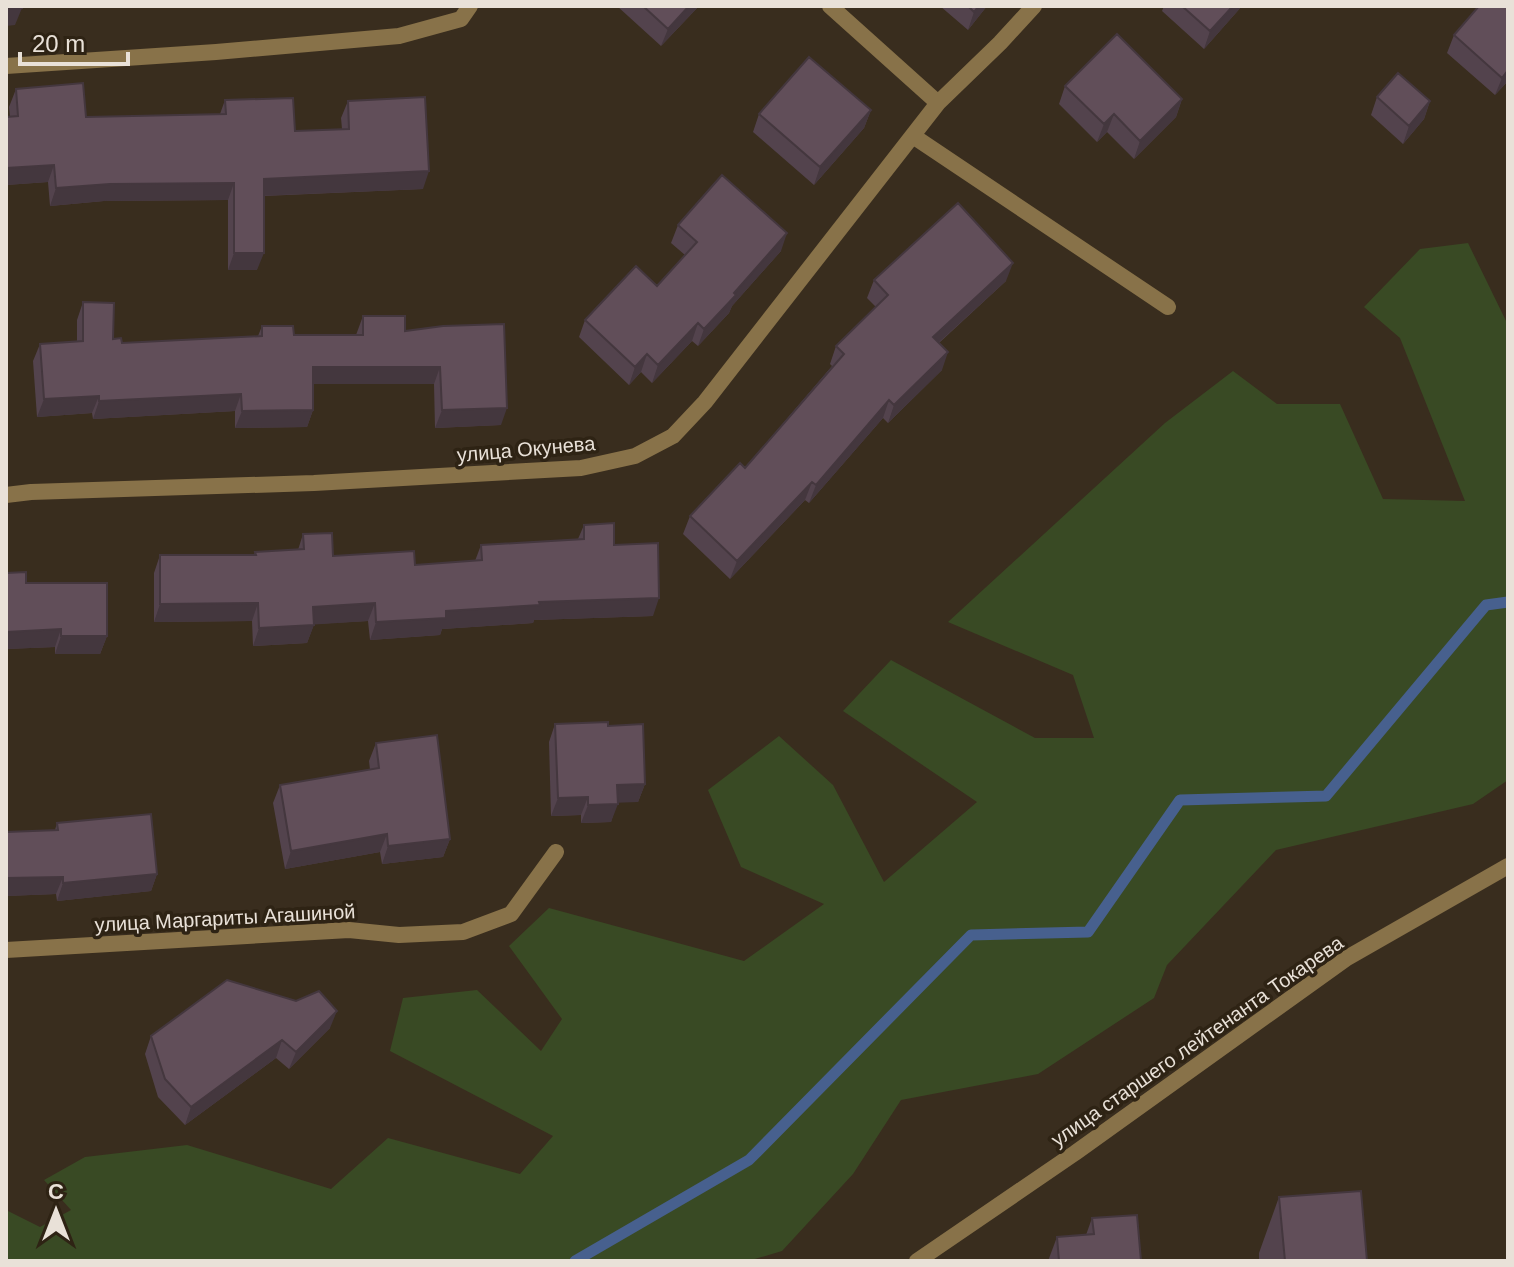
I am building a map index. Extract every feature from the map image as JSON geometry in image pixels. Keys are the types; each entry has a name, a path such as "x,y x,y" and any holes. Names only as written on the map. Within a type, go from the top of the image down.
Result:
{"street":[{"path":"6,66 399,36 461,19 470,6"},
{"path":"830,6 938,103"},
{"name":"улица Окунева","path":"6,495 314,483 581,468 635,456 673,436 705,402 938,103 1034,6"},
{"path":"913,136 1168,307"},
{"name":"улица Маргариты Агашиной","path":"6,950 349,930 399,935 463,932 511,914 556,852"},
{"name":"улица старшего лейтенанта Токарева","path":"917,1261 1075,1153 1347,958 1508,866"}],"green space":[{"path":"1468,243 1508,325 1508,780 1473,804 1276,850 1167,965 1154,998 1038,1074 901,1100 853,1174 782,1251 748,1261 6,1261 6,1210 40,1227 71,1210 44,1180 85,1157 187,1145 331,1189 388,1138 520,1174 553,1136 390,1051 403,998 477,990 541,1051 562,1019 509,946 549,908 744,961 824,904 741,867 708,790 779,736 833,785 884,882 977,802 843,711 891,660 1035,738 1094,738 1073,675 948,622 1165,423 1233,371 1277,404 1340,404 1383,499 1465,501 1400,338 1364,307 1420,249"}],"building":[{"path":"643,6 689,6 668,29"},
{"path":"1182,6 1233,6 1210,31"},
{"path":"1479,6 1508,6 1508,70 1502,78 1454,35"},
{"path":"1117,34 1182,99 1140,141 1114,114 1104,124 1065,86"},
{"path":"809,57 871,110 820,167 759,114"},
{"path":"1398,73 1430,101 1409,126 1377,97"},
{"path":"83,83 86,117 226,114 225,100 293,98 295,131 349,129 348,101 425,97 429,171 264,179 264,253 234,253 234,183 110,184 56,188 54,165 6,168 6,117 18,116 16,89"},
{"path":"722,175 787,233 704,329 698,323 658,365 647,354 635,367 585,320 636,266 657,286 697,242 678,225"},
{"path":"958,203 1013,263 933,337 948,352 894,405 889,400 816,485 812,482 737,561 690,516 740,463 745,468 844,354 836,346 888,295 874,280"},
{"path":"83,302 114,303 113,339 121,338 122,343 262,336 262,326 293,326 294,335 363,335 363,316 405,316 405,331 504,324 507,408 442,410 440,367 313,367 313,410 242,411 241,394 99,401 99,396 44,399 40,344 83,341"},
{"path":"614,523 614,545 658,543 659,598 539,602 540,605 446,611 446,618 376,622 375,603 313,607 314,625 259,628 258,603 160,604 160,555 256,555 255,552 304,549 303,534 332,533 333,556 414,551 415,565 482,560 481,545 584,539 584,525"},
{"path":"26,572 26,583 107,583 107,636 61,636 61,629 6,632 6,573"},
{"path":"608,722 608,726 643,724 645,784 617,785 618,804 588,805 588,797 558,798 555,724"},
{"path":"437,735 450,839 388,846 387,834 291,851 280,785 379,768 376,743"},
{"path":"151,814 157,874 63,883 63,877 6,878 6,832 58,830 57,823"},
{"path":"227,980 296,1001 319,991 337,1011 296,1052 282,1040 191,1107 165,1079 151,1036"},
{"path":"1361,1191 1367,1261 1285,1261 1279,1197"},
{"path":"1137,1215 1141,1261 1059,1261 1057,1237 1094,1234 1092,1218"}],"waterway":[{"path":"575,1261 749,1160 971,935 1088,932 1180,800 1326,796 1486,605 1508,602"}]}
